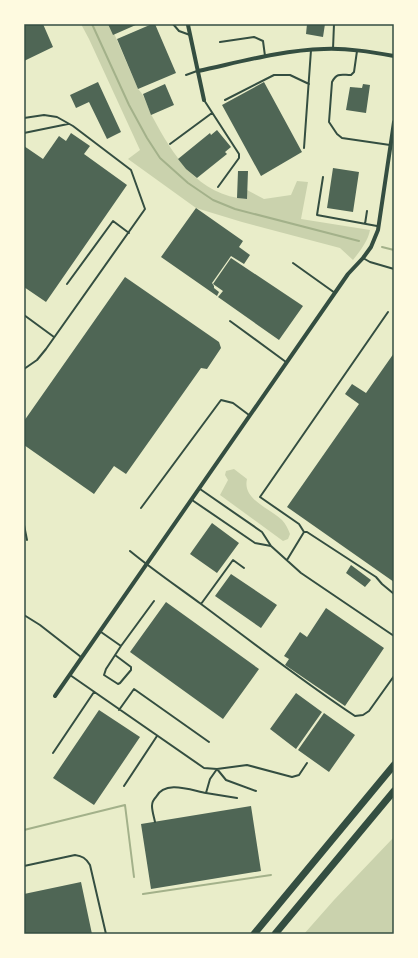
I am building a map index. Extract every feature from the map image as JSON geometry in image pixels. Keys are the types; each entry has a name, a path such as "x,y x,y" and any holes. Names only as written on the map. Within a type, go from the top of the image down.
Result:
{"highway":[{"path":"254,934 394,765"},
{"path":"275,934 394,791"},
{"path":"356,836 394,796"}],"street":[{"path":"188,25 204,100"},
{"path":"198,71 265,56 311,50 358,50 394,56"},
{"path":"55,696 335,292 371,247 379,226 390,146 393,140 394,122"}],"lane":[{"path":"173,24 179,31 191,36"},
{"path":"333,49 334,24"},
{"path":"220,42 254,37 263,41 265,56"},
{"path":"304,148 311,50"},
{"path":"358,50 354,72 352,75 338,74 332,82 329,122 333,129 342,138 390,146"},
{"path":"186,75 198,71"},
{"path":"225,100 274,75 290,75 309,84"},
{"path":"204,100 239,154 239,158 218,187"},
{"path":"170,144 212,113"},
{"path":"24,118 44,115 57,117 69,124 131,170 145,209 37,360 24,369"},
{"path":"24,133 69,124"},
{"path":"323,177 317,215 379,226"},
{"path":"365,224 367,211"},
{"path":"67,284 113,221 129,233"},
{"path":"363,258 370,262 394,269"},
{"path":"293,263 335,292"},
{"path":"388,312 260,497 299,524 304,532 311,533 376,577 394,594"},
{"path":"24,315 54,337"},
{"path":"230,321 286,362"},
{"path":"141,508 221,400 233,403 249,415"},
{"path":"199,488 262,532 271,546 301,573 394,636"},
{"path":"191,499 255,543 271,546"},
{"path":"24,525 27,540"},
{"path":"286,560 304,532"},
{"path":"130,551 276,661 355,716 363,715 369,711 394,676"},
{"path":"201,604 233,560 244,568"},
{"path":"116,655 131,670 118,684 104,674 104,672 154,601"},
{"path":"24,615 82,657"},
{"path":"100,631 121,646"},
{"path":"70,675 204,768 217,769 247,765 292,777 299,775 308,763"},
{"path":"119,710 134,689 209,742"},
{"path":"53,753 94,692"},
{"path":"124,786 157,736"},
{"path":"217,769 226,780 256,791"},
{"path":"206,793 210,779 217,769"},
{"path":"155,822 152,804 161,790 166,787 237,798"},
{"path":"24,866 75,855 82,856 87,860 90,865 106,934"}],"green space":[{"path":"81,24 110,24 138,89 143,95 150,113 160,131 178,159 201,182 214,190 230,196 247,199 247,190 264,199 291,195 297,181 308,182 301,219 370,230 366,242 353,260 340,248 196,208 128,159 140,150"},
{"path":"234,469 247,479 249,493 253,498 277,516 287,527 290,534 288,539 283,541 220,495 228,480 225,475 226,471"},
{"path":"394,837 394,934 304,934 334,900"}],"building":[{"path":"24,24 43,24 53,47 24,61"},
{"path":"108,24 138,24 113,35"},
{"path":"155,24 176,73 138,89 117,39"},
{"path":"307,24 325,24 323,37 306,34"},
{"path":"98,82 121,132 107,139 89,102 76,108 70,95"},
{"path":"264,82 302,152 261,176 222,105"},
{"path":"165,84 174,105 151,115 143,94"},
{"path":"363,84 370,85 366,113 346,110 350,87 362,88"},
{"path":"217,130 231,147 225,152 227,154 197,178 186,169 178,159 210,133 211,135"},
{"path":"71,133 90,146 84,154 127,185 46,302 24,287 24,146 43,159 59,136 66,141"},
{"path":"333,168 359,172 353,212 327,208"},
{"path":"238,171 248,171 247,199 237,198"},
{"path":"196,208 243,241 239,247 250,255 244,264 231,256 212,283 214,288 219,292 217,296 161,257"},
{"path":"231,258 303,306 279,340 218,297 223,291 213,284"},
{"path":"125,277 219,342 221,348 207,369 201,368 126,474 114,466 94,494 24,445 24,421"},
{"path":"394,353 394,582 287,507 359,404 345,394 352,384 366,393"},
{"path":"212,523 239,543 217,573 190,554"},
{"path":"351,565 371,580 365,587 346,573"},
{"path":"231,574 277,605 261,628 215,596"},
{"path":"166,602 259,669 223,719 130,652"},
{"path":"326,608 384,648 345,706 285,665 289,659 284,656 300,632 307,637"},
{"path":"296,693 322,712 296,749 270,729"},
{"path":"99,710 140,737 94,805 53,778"},
{"path":"324,713 355,735 329,772 298,750"},
{"path":"251,806 261,871 151,889 141,824"},
{"path":"81,882 92,934 24,934 24,894"}],"waterway":[{"path":"92,24 129,105 147,138 160,158 188,183 213,200 235,209 359,241"},
{"path":"382,247 394,250"},
{"path":"24,830 125,805 134,877"},
{"path":"143,894 271,875"}]}
